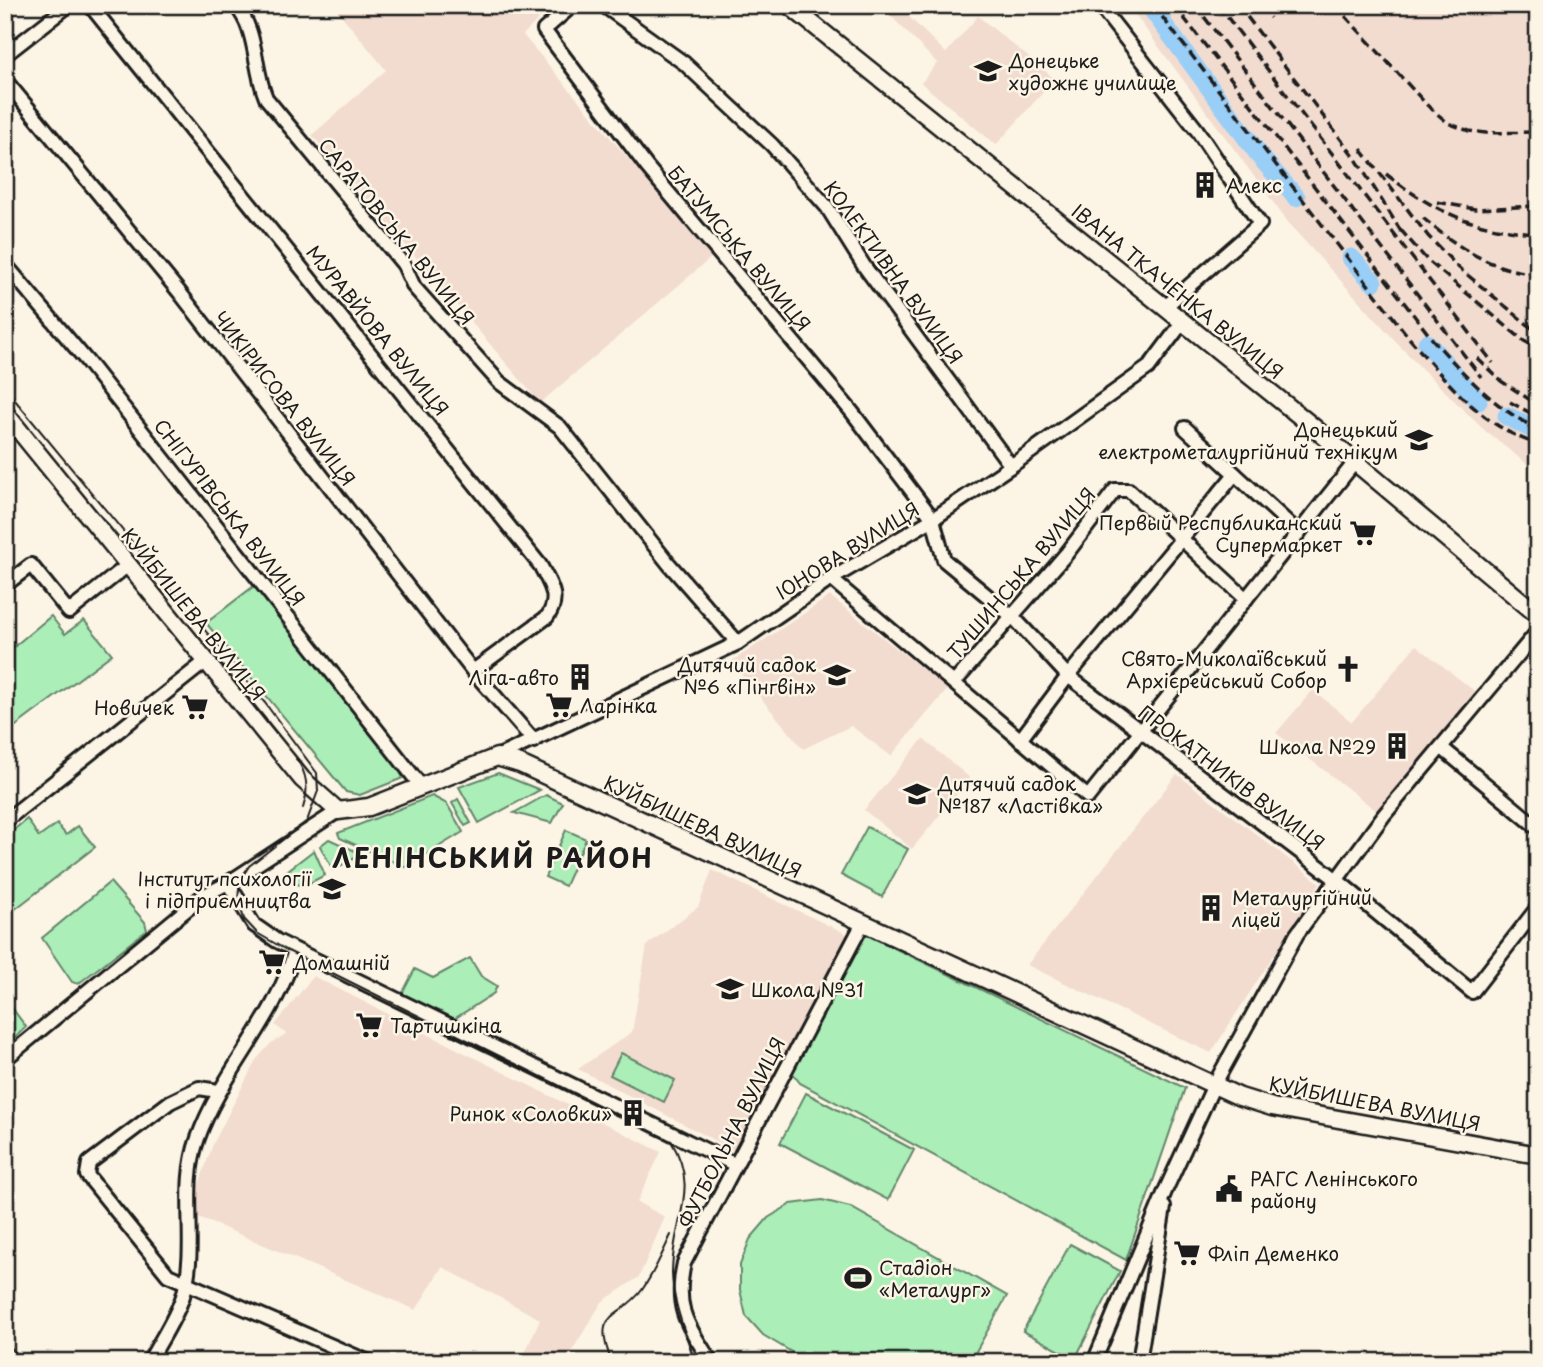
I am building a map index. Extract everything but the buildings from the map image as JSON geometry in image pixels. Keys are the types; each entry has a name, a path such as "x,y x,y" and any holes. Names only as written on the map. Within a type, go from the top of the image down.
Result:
{"main road":[{"name":"ІВАНА ТКАЧЕНКА ВУЛИЦЯ","path":"789,5 1165,307 1538,615"},
{"name":"КУЙБИШЕВА ВУЛИЦЯ","path":"5,413 302,779 338,811"},
{"path":"338,811 369,807 497,757"},
{"name":"КУЙБИШЕВА ВУЛИЦЯ","path":"497,757 531,769 1214,1085 1272,1107 1538,1155"}],"street":[{"path":"5,55 69,5"},
{"name":"МУРАВЙОВА ВУЛИЦЯ","path":"90,5 418,409 540,565 554,593 554,607 547,617 473,671"},
{"name":"САРАТОВСЬКА ВУЛИЦЯ","path":"235,5 248,20 257,77 266,98 404,265 414,287 499,382 560,427 669,565 738,643"},
{"name":"БАТУМСЬКА ВУЛИЦЯ","path":"572,5 544,30 647,167 852,412 933,519"},
{"name":"КОЛЕКТИВНА ВУЛИЦЯ","path":"603,5 684,63 772,145 827,207 864,265 1012,466"},
{"path":"1099,5 1197,130 1260,224 1165,307"},
{"name":"ЧИКІРИСОВА ВУЛИЦЯ","path":"5,79 180,293 473,671 534,741"},
{"name":"СНІГУРІВСЬКА ВУЛИЦЯ","path":"5,264 86,360 421,786"},
{"name":"ІОНОВА ВУЛИЦЯ","path":"497,757 738,643 831,579 933,519 1012,466 1149,367 1182,323"},
{"path":"1185,428 1299,533"},
{"path":"831,579 1088,797 1138,730 1355,462"},
{"path":"1020,740 1068,676 1235,474"},
{"name":"ТУШИНСЬКА ВУЛИЦЯ","path":"954,683 1013,618 1115,490 1129,490 1246,599"},
{"name":"ПРОКАТНИКІВ ВУЛИЦЯ","path":"933,519 944,560 1013,618 1068,676 1337,880 1472,992 1538,907"},
{"path":"5,585 31,565 69,612 128,565"},
{"path":"1094,1362 1166,1189 1214,1085 1297,934 1384,815 1538,631"},
{"path":"5,821 205,662"},
{"path":"1442,748 1538,828"},
{"path":"5,1059 203,896 228,883 338,811"},
{"path":"228,883 254,925 295,950 734,1164"},
{"name":"ФУТБОЛЬНА ВУЛИЦЯ","path":"710,1362 682,1316 678,1289 684,1264 734,1164 863,923"},
{"path":"149,1362 183,1296 188,1261 188,1165 218,1091 267,1016 290,970 295,950"},
{"path":"218,1091 199,1088 170,1102 89,1163 87,1175 168,1275 369,1362"},
{"path":"1139,1362 1166,1189"},
{"path":"5,1353 13,1362"}],"shaded area":[{"path":"333,5 547,5 549,8 523,35 712,257 540,403 312,135 386,70"},
{"name":"Донецьке художнє училище","path":"880,5 897,5 946,53 978,16 1055,79 996,145 921,83 937,63"},
{"path":"1128,5 1538,5 1538,473 1484,430 1410,357 1289,224"},
{"name":"Дитячий садок №6 «Пінгвін»","path":"830,596 948,689 891,756 851,726 803,749 731,662"},
{"path":"1416,645 1477,693 1378,812 1276,733 1313,690 1352,722"},
{"name":"Дитячий садок №187 «Ластівка»","path":"923,739 970,778 912,849 864,810"},
{"path":"1177,774 1320,883 1211,1053 1027,965"},
{"name":"Школа №31","path":"712,870 849,935 735,1151 578,1069 632,1032 647,945 698,907"},
{"path":"313,976 661,1152 637,1202 665,1217 639,1277 602,1302 565,1362 521,1362 540,1319 442,1267 416,1310 189,1213 213,1144 256,1060 271,1043 286,1034 275,1025"}],"green space":[{"path":"254,586 399,769 403,778 360,795 346,792 206,623"},
{"path":"51,616 65,634 84,620 112,654 5,734 5,654"},
{"path":"498,773 540,790 479,823 459,787"},
{"path":"546,795 563,803 552,823 514,813"},
{"path":"432,796 447,804 463,832 405,867 340,838 338,833"},
{"path":"458,799 471,823 465,826 452,803"},
{"path":"27,819 39,837 57,824 66,835 78,826 95,847 5,917 5,837"},
{"path":"867,827 908,849 882,897 841,875"},
{"path":"566,830 586,839 565,886 545,877"},
{"path":"329,839 362,854 333,870 320,846"},
{"path":"314,850 325,875 306,885 292,884 283,874"},
{"path":"110,882 145,922 147,930 78,984 72,982 42,938"},
{"path":"865,934 1185,1088 1126,1260 800,1083 790,1070"},
{"path":"470,958 481,976 497,986 494,993 454,1019 402,994 415,969 433,978"},
{"path":"5,998 26,1027 5,1047"},
{"path":"621,1053 675,1080 664,1102 610,1075"},
{"path":"806,1093 914,1150 888,1200 780,1143"},
{"name":"Стадіон «Металург»","path":"822,1200 850,1207 1007,1296 970,1362 808,1362 763,1335 746,1316 740,1290 740,1265 750,1239 768,1218 791,1204"},
{"path":"1070,1244 1120,1271 1075,1359 1023,1331"}],"waterway":[{"path":"1149,5 1263,160 1296,197"},
{"path":"1351,258 1373,282"},
{"path":"1427,343 1478,401"},
{"path":"1507,416 1538,432"}],"tram line":[{"path":"5,388 265,703 317,773 318,791 307,821 249,866 240,880 238,899 244,919 257,933 288,951 671,1141 684,1175 683,1206 673,1254 674,1295 695,1362"},
{"path":"217,661 276,734"},
{"path":"296,759 306,782 303,808"},
{"path":"612,1362 604,1333 606,1324 642,1290 671,1235"}],"railway":[{"path":"1153,5 1437,371 1483,415 1518,437 1538,444"},
{"path":"1174,5 1433,340 1468,378 1494,401 1538,429"},
{"path":"1195,5 1481,377"},
{"path":"1218,5 1493,363"},
{"path":"1238,5 1356,159 1404,236"},
{"path":"1261,5 1270,18"},
{"path":"1335,5 1428,106 1448,123 1469,131 1486,133 1538,132"},
{"path":"1361,149 1428,236 1459,268 1538,333"},
{"path":"1386,174 1404,188 1456,217 1494,228 1538,233"},
{"path":"1437,202 1475,209 1538,206"},
{"path":"1423,218 1476,256 1506,268 1538,273"},
{"path":"1400,229 1427,260 1524,341 1538,348"},
{"path":"1477,358 1501,381 1538,405"},
{"path":"1510,402 1538,417"}],"place":[{"name":"Донецьке художнє училище","path":"988,71"},
{"name":"Алекс","path":"1205,185"},
{"name":"Донецький електрометалургійний технікум","path":"1419,440"},
{"name":"Первый Республиканский Супермаркет","path":"1363,533"},
{"name":"Свято-Миколаївський Архієрейський Собор","path":"1348,669"},
{"name":"Дитячий садок №6 «Пінгвін»","path":"837,675"},
{"name":"Ліга-авто","path":"580,677"},
{"name":"Ларінка","path":"559,705"},
{"name":"Новичек","path":"195,707"},
{"name":"Школа №29","path":"1397,746"},
{"name":"Дитячий садок №187 «Ластівка»","path":"917,794"},
{"name":"Інститут психології і підприємництва","path":"332,889"},
{"name":"Металургійний ліцей","path":"1211,908"},
{"name":"Домашній","path":"272,962"},
{"name":"Школа №31","path":"730,989"},
{"name":"Тартишкіна","path":"369,1025"},
{"name":"Ринок «Соловки»","path":"633,1113"},
{"name":"РАГС Ленінського району","path":"1229,1189"},
{"name":"Фліп Деменко","path":"1187,1253"},
{"name":"Стадіон «Металург»","path":"858,1278"}],"district":[{"name":"ЛЕНІНСЬКИЙ РАЙОН","path":"493,857"}]}
